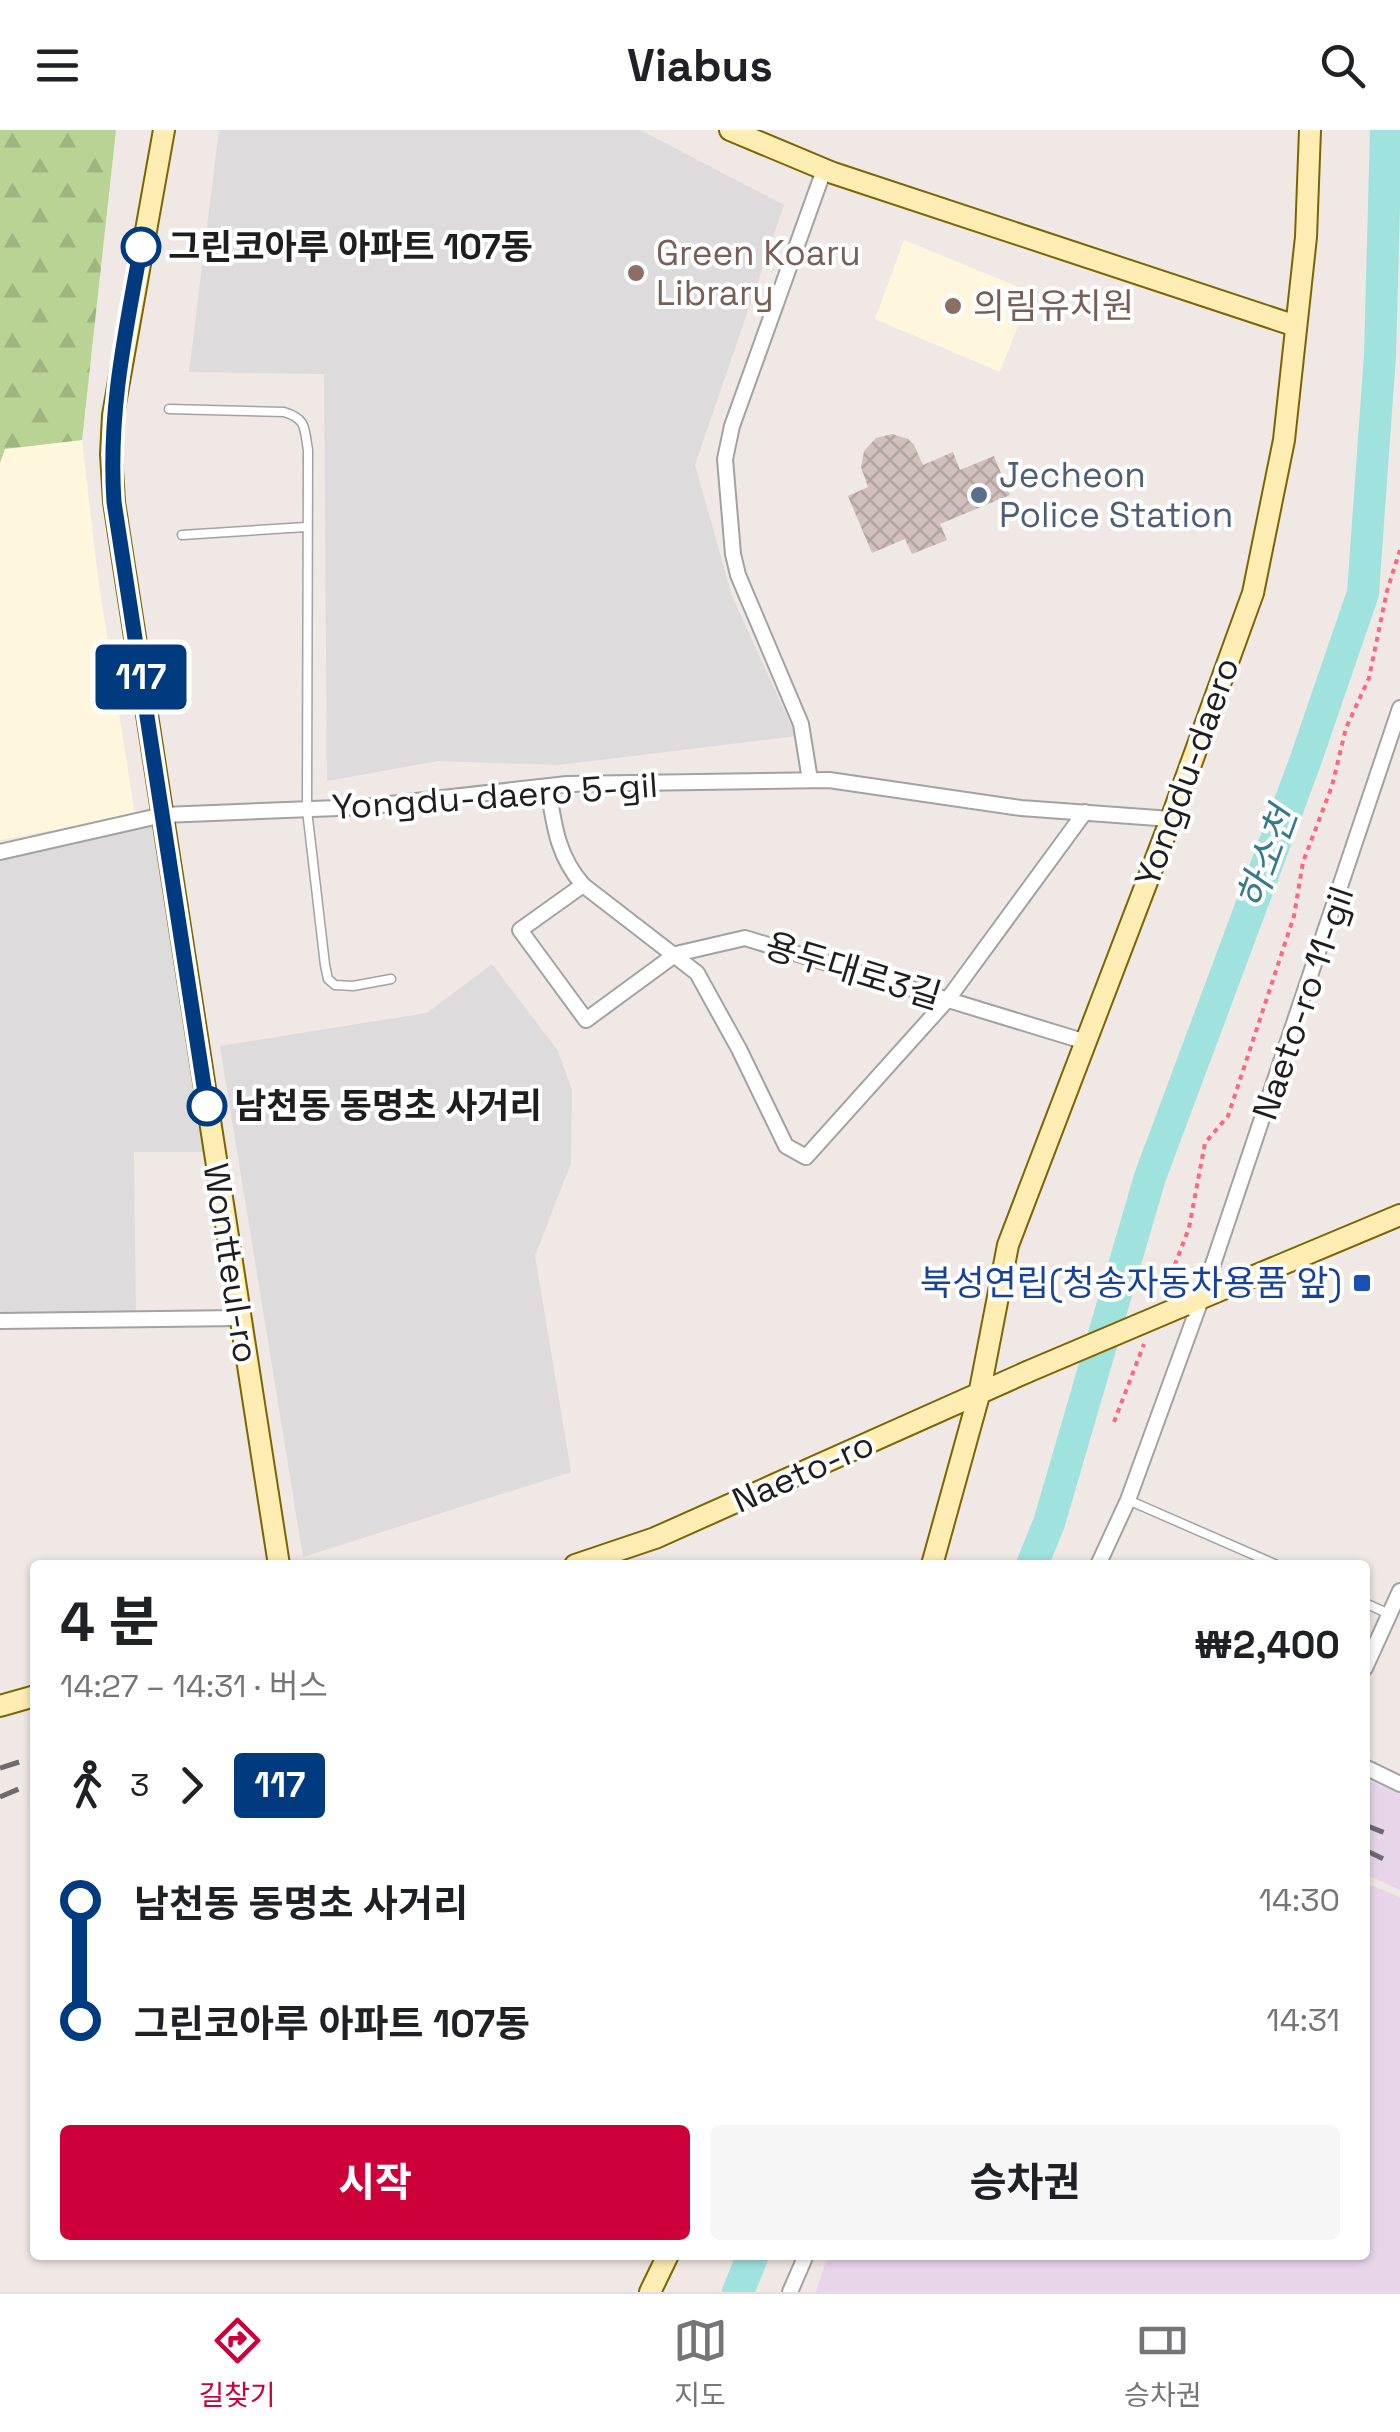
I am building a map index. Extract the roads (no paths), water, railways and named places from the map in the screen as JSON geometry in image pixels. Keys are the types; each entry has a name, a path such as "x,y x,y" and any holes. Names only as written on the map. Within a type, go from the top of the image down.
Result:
{"street":[{"name":"Wontteul-ro","path":"164,130 121,355 111,454 119,540 277,1560"},
{"path":"730,130 824,170 1296,326"},
{"name":"Yongdu-daero","path":"933,1560 979,1395 1008,1245 1171,820 1253,593 1284,440 1306,236 1310,130"},
{"path":"810,780 801,724 738,576 725,459 732,426 824,170"},
{"name":"Naeto-ro 11-gil","path":"1100,1560 1128,1500 1400,708"},
{"name":"Yongdu-daero 5-gil","path":"0,852 163,816 363,807 567,784 829,780 1021,808 1171,820"},
{"path":"548,787 557,843 568,867 583,885 697,972 786,1146 806,1157 948,999 1085,812"},
{"name":"용두대로3길","path":"583,885 520,930 586,1020 676,954 745,938 1086,1042"},
{"path":"1194,1301 1400,1214"},
{"name":"Naeto-ro","path":"590,1560 655,1538 1194,1301"},
{"path":"0,1321 240,1318"},
{"path":"1370,1657 1400,1591"},
{"path":"0,1706 30,1697"},
{"path":"1370,1769 1400,1784"},
{"path":"650,2292 666,2260"},
{"path":"790,2292 804,2260"}],"lane":[{"path":"169,409 284,412 298,416 304,424 308,450 307,810 328,979 335,985 352,986 391,979"},
{"path":"182,535 306,526"},
{"path":"1128,1500 1266,1560"},
{"path":"1370,1605 1389,1614"}],"waterway":[{"name":"하소천","path":"1034,1560 1049,1523 1150,1177 1305,762 1363,593 1380,355 1386,130"},
{"name":"하소천","path":"738,2292 751,2260"}],"railway":[{"path":"0,1768 30,1759"},
{"path":"0,1797 30,1784"},
{"path":"1370,1827 1400,1839"},
{"path":"1370,1852 1400,1867"}],"place":[{"name":"그린코아루 아파트 107동","path":"141,247"},
{"name":"Green Koaru Library","path":"636,273"},
{"name":"의림유치원","path":"953,306"},
{"name":"Jecheon Police Station","path":"979,495"},
{"name":"남천동 동명초 사거리","path":"207,1106"},
{"name":"북성연립(청송자동차용품 앞)","path":"1362,1283"}]}
